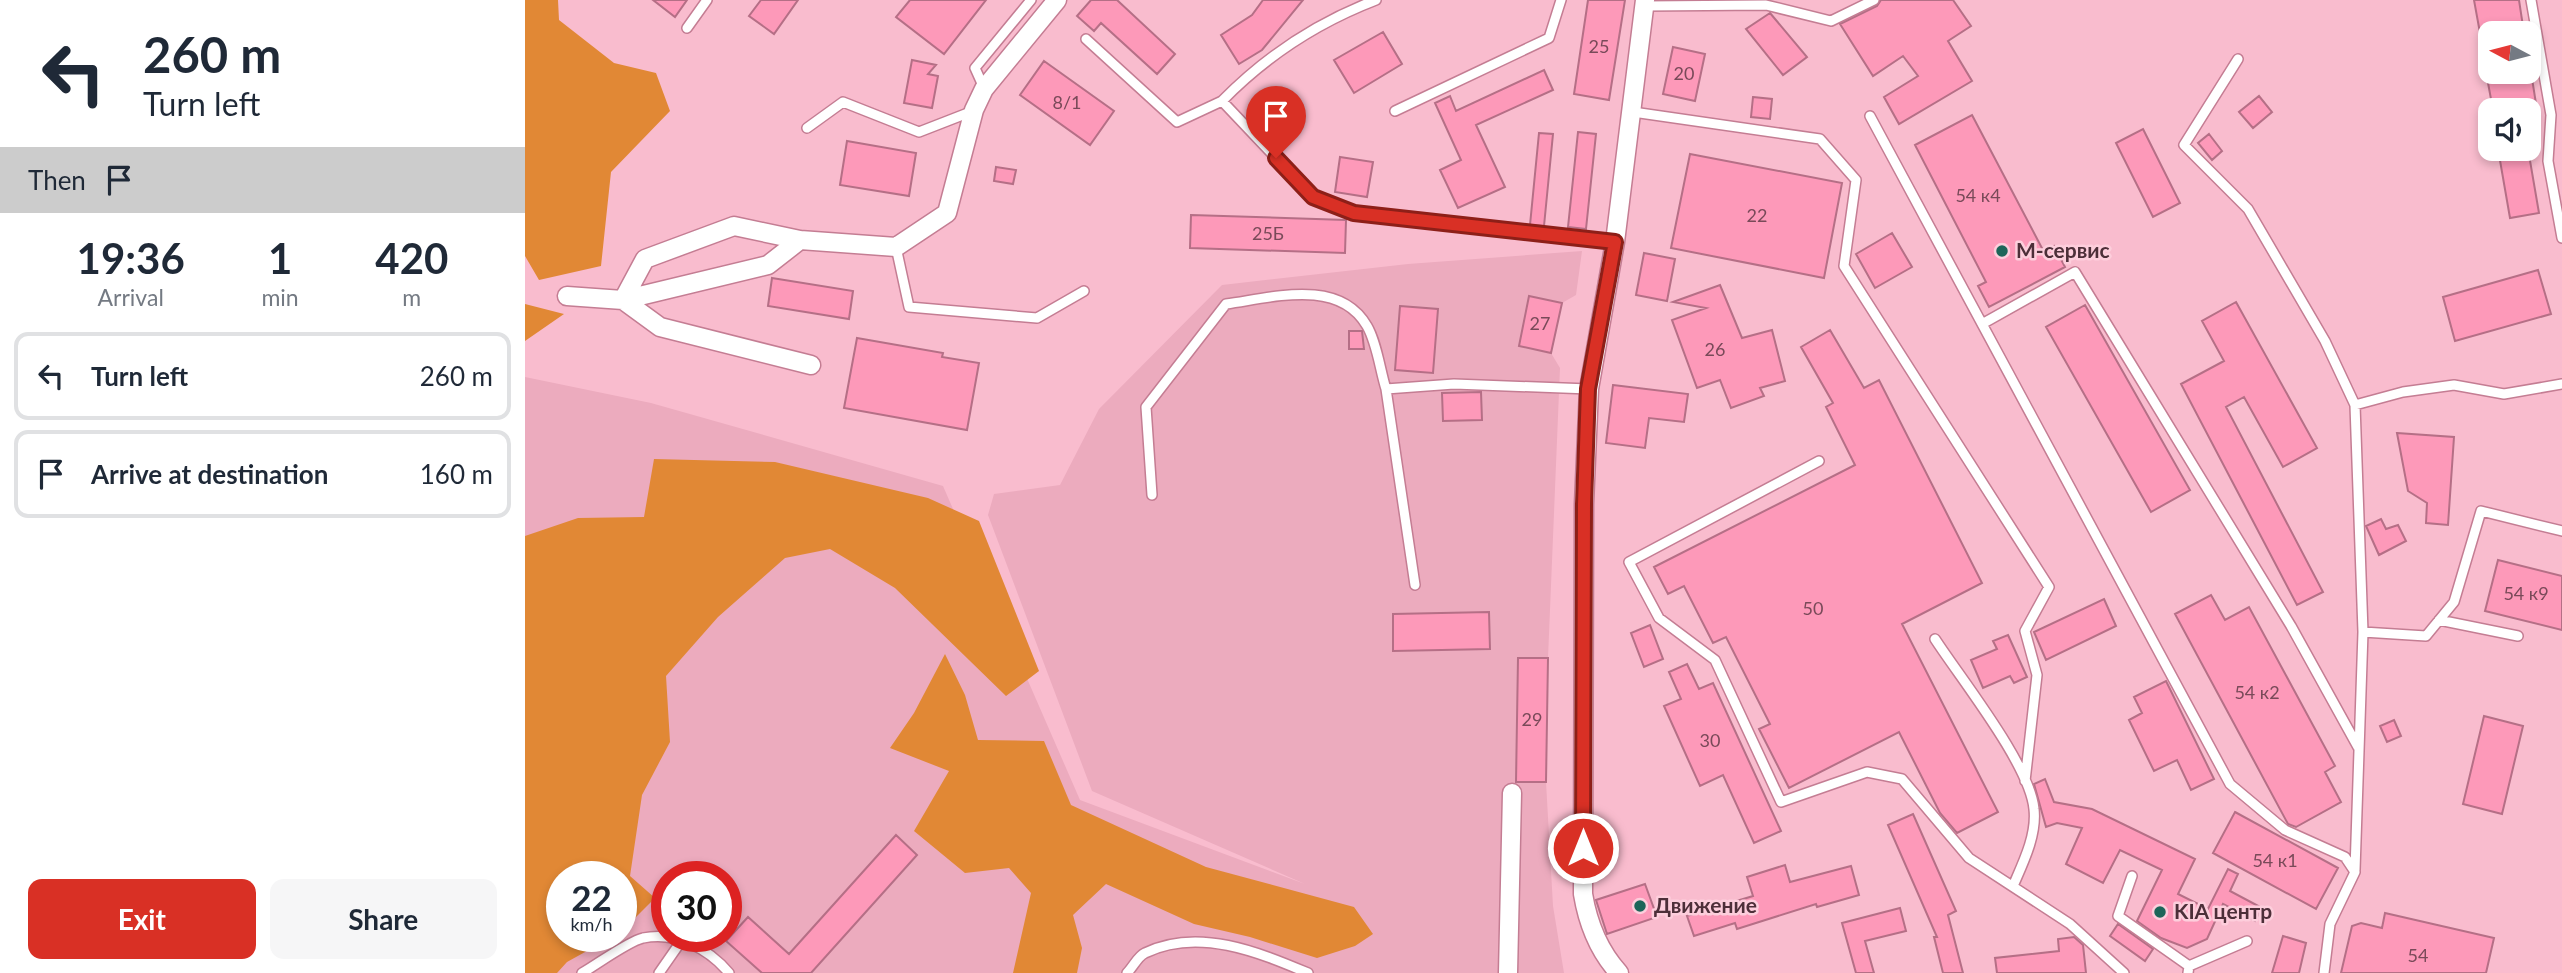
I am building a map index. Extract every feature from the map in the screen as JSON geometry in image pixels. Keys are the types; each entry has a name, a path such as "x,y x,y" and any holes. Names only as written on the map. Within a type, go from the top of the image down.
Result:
{"street":[{"path":"623,300 645,259 734,226 800,240 896,247 947,213 974,110 984,89 1057,0"},
{"path":"1619,973 1608,960 1592,931 1583,894 1584,504 1588,389 1615,242 1645,3"},
{"path":"568,296 623,300 768,265 800,240"},
{"path":"623,300 660,327 811,365"},
{"path":"1509,973 1511,793"}],"lane":[{"path":"687,28 707,0"},
{"path":"984,89 975,68 1031,0"},
{"path":"1086,39 1177,122 1222,101 1258,65 1336,15 1376,0"},
{"path":"1395,111 1549,38 1562,0"},
{"path":"1645,3 1766,5 1831,21 1874,0"},
{"path":"2531,0 2551,115 2549,161 2562,238"},
{"path":"2238,59 2183,145 2248,209 2325,341 2355,405 2363,632 2355,872 2330,924 2324,973"},
{"path":"1222,101 1313,197 1354,213 1615,242"},
{"path":"807,128 843,102 919,132 974,110"},
{"path":"1633,112 1820,139 1856,180 1844,266 2049,587 2025,631 2037,675 2025,781"},
{"path":"1870,116 2230,784 2285,830 2345,857 2355,872"},
{"path":"896,247 909,307 1037,318 1084,291"},
{"path":"1983,324 2075,272 2291,625 2358,749"},
{"path":"1152,495 1146,407 1226,304 1313,293 1344,303 1367,326 1386,389 1415,584"},
{"path":"1386,389 1454,384 1588,389"},
{"path":"2355,405 2403,392 2455,385 2504,394 2562,384"},
{"path":"1819,461 1629,562 1659,618 1715,660 1781,802 1867,772 1902,779 1959,849 2070,923 2124,973"},
{"path":"2363,632 2427,636 2454,602 2481,512 2562,531"},
{"path":"2439,620 2518,636"},
{"path":"1935,639 2025,781 2035,814 2028,847 2013,886"},
{"path":"2132,876 2118,916 2189,970 2247,941"},
{"path":"582,973 643,938 651,938"},
{"path":"1128,973 1143,954 1173,944 1215,942 1267,955 1308,973"},
{"path":"659,973 674,952"},
{"path":"705,952 715,957 729,973"}],"shaded area":[{"path":"525,0 558,0 559,20 614,63 656,73 670,111 611,172 601,266 539,280 525,256"},
{"path":"1582,251 1576,295 1562,303 1551,353 1560,368 1548,658 1546,782 1553,906 1564,973 525,973 525,377 651,403 943,486 1080,800 1305,884 1092,791 988,515 994,494 1060,485 1099,409 1222,285 1408,264"},
{"path":"525,304 564,314 525,341"},
{"path":"654,459 775,462 928,498 979,521 1039,671 1006,696 895,588 830,549 785,558 718,617 666,676 670,742 642,795 632,861 546,861 546,952 585,952 567,962 557,973 525,973 525,536 578,518 644,517"},
{"path":"945,654 965,695 978,740 1044,741 1071,805 1206,867 1354,907 1373,934 1355,946 1317,958 1250,937 1194,924 1106,884 1073,915 1082,948 1077,973 1013,973 1031,893 1009,868 965,873 914,831 949,771 890,748 914,713"},
{"path":"637,882 651,894 651,902 637,916"}],"building":[{"path":"653,0 687,0 675,17"},
{"path":"761,0 798,0 774,34 749,16"},
{"path":"910,0 986,0 944,54 896,17"},
{"path":"1091,0 1117,0 1175,54 1157,74 1101,23 1094,31 1077,16"},
{"path":"1263,0 1303,0 1262,50 1239,64 1221,35 1252,15"},
{"path":"1588,0 1625,0 1609,100 1574,94"},
{"path":"1881,0 1953,0 1971,26 1948,41 1972,81 1899,124 1884,97 1918,76 1903,56 1873,76 1840,24 1877,6"},
{"path":"2474,0 2519,0 2522,21 2478,22"},
{"path":"1770,13 1807,57 1783,75 1746,29"},
{"path":"1383,32 1402,64 1354,93 1334,60"},
{"path":"1673,47 1705,54 1695,101 1663,94"},
{"path":"912,60 936,65 928,74 938,76 932,108 904,103"},
{"path":"1044,61 1114,111 1090,145 1020,95"},
{"path":"1544,70 1553,90 1476,125 1505,187 1458,208 1440,170 1461,160 1435,103 1450,96 1456,111"},
{"path":"2488,84 2533,84 2535,98 2491,98"},
{"path":"2259,96 2272,112 2253,128 2239,112"},
{"path":"1753,97 1772,99 1770,119 1751,117"},
{"path":"1972,115 2044,252 2054,246 2065,267 1989,307 1978,286 1986,282 1915,145"},
{"path":"2143,129 2180,203 2153,217 2116,143"},
{"path":"1578,132 1596,134 1586,229 1568,227"},
{"path":"1539,133 1553,134 1544,226 1530,225"},
{"path":"2209,134 2222,151 2212,160 2198,143"},
{"path":"847,141 916,153 909,196 840,185"},
{"path":"1690,154 1842,183 1824,278 1671,248"},
{"path":"1340,157 1373,162 1367,197 1335,192"},
{"path":"2500,161 2530,161 2539,213 2510,218"},
{"path":"996,167 1016,170 1013,184 994,181"},
{"path":"1191,215 1346,220 1345,253 1190,248"},
{"path":"1892,233 1912,267 1875,288 1856,254"},
{"path":"1644,253 1675,259 1667,301 1636,295"},
{"path":"2538,270 2551,314 2455,341 2443,297"},
{"path":"772,278 853,291 849,319 768,306"},
{"path":"1720,285 1742,338 1772,330 1785,381 1760,388 1764,396 1731,408 1720,380 1697,388 1672,320 1706,308 1673,302"},
{"path":"1529,296 1562,303 1551,353 1519,346"},
{"path":"2236,302 2317,448 2283,467 2244,397 2226,407 2323,592 2297,605 2181,384 2224,361 2202,321"},
{"path":"2085,305 2190,490 2151,512 2046,327"},
{"path":"1400,306 1438,309 1433,373 1395,370"},
{"path":"1830,330 1864,388 1879,380 1982,583 1902,624 1998,812 1957,833 1940,813 1899,732 1789,788 1759,729 1770,724 1726,637 1713,643 1684,586 1668,594 1654,567 1855,465 1826,407 1833,403 1801,347"},
{"path":"1349,331 1362,331 1364,349 1349,349"},
{"path":"857,338 943,353 942,357 979,363 967,430 844,408"},
{"path":"1613,385 1688,394 1684,422 1649,418 1645,448 1606,443"},
{"path":"1481,392 1482,420 1443,421 1442,393"},
{"path":"2397,433 2454,437 2448,525 2426,523 2427,503 2408,491"},
{"path":"2381,519 2386,529 2398,525 2406,541 2379,555 2366,526"},
{"path":"2498,560 2562,576 2562,630 2485,611"},
{"path":"2211,595 2225,620 2249,607 2335,766 2325,772 2341,802 2296,827 2288,824 2175,614"},
{"path":"2104,599 2116,626 2046,660 2034,632"},
{"path":"1489,612 1490,649 1393,651 1393,614"},
{"path":"1650,625 1663,659 1644,667 1631,633"},
{"path":"2008,635 2027,677 2014,683 2010,676 1983,688 1971,660 1997,649 1993,641"},
{"path":"1518,658 1548,658 1546,782 1516,782"},
{"path":"1687,664 1699,689 1713,683 1781,831 1754,843 1723,775 1700,786 1664,706 1681,699 1669,672"},
{"path":"2166,681 2214,779 2191,790 2177,760 2154,771 2129,720 2142,713 2134,697"},
{"path":"2484,716 2523,726 2502,814 2463,804"},
{"path":"2394,720 2401,736 2387,742 2380,726"},
{"path":"2045,779 2054,802 2092,809 2195,859 2178,894 2208,909 2228,869 2238,874 2230,891 2262,908 2255,921 2223,904 2207,939 2187,948 2161,938 2137,921 2162,870 2120,850 2103,883 2066,864 2082,828 2057,823 2046,827 2034,784"},
{"path":"2235,812 2338,868 2316,909 2213,853"},
{"path":"1913,814 1956,911 1948,915 1963,973 1943,973 1934,937 1937,937 1888,825"},
{"path":"896,835 917,855 811,973 762,973 738,952 742,952 742,924 748,917 789,954"},
{"path":"1785,865 1790,882 1851,866 1859,895 1817,907 1816,904 1737,929 1735,923 1694,936 1687,916 1753,896 1747,877"},
{"path":"1645,884 1657,917 1607,934 1596,900"},
{"path":"1900,908 1906,931 1865,941 1874,973 1856,973 1842,923"},
{"path":"2385,913 2494,938 2486,973 2341,973 2352,926 2361,923 2382,928"},
{"path":"2118,924 2153,949 2145,961 2110,936"},
{"path":"2283,936 2306,943 2299,973 2272,973"},
{"path":"2074,937 2083,945 2086,973 1997,973 1995,958 2059,951 2058,939"}],"place":[{"name":"М-сервис","path":"2002,251"},
{"name":"Движение","path":"1640,906"},
{"name":"KIA центр","path":"2160,912"}],"route":[{"path":"1276,158 1313,197 1354,213 1615,242 1588,389 1584,504 1583,848"}]}
